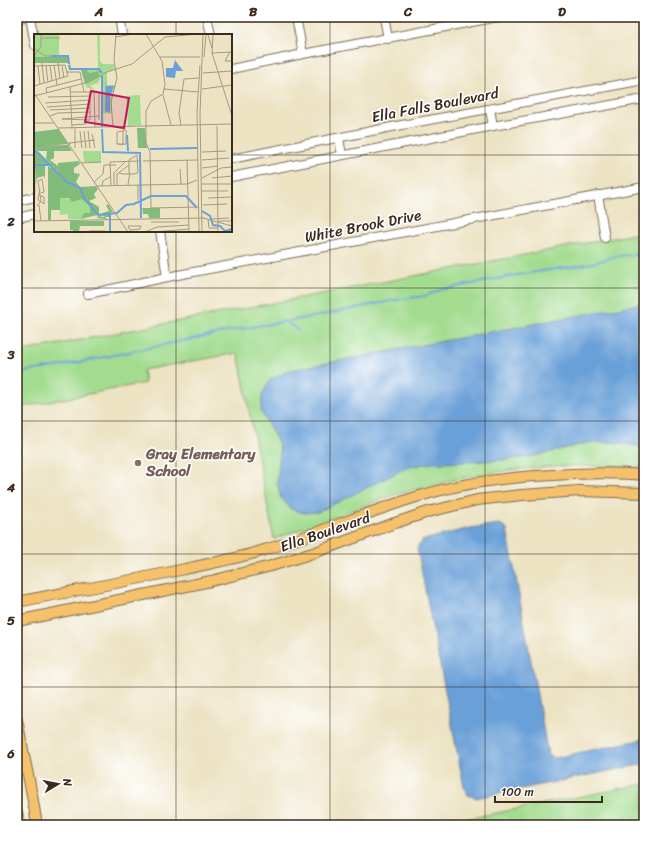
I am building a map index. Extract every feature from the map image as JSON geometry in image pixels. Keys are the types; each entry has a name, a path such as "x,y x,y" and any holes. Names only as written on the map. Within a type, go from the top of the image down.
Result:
{"main road":[{"name":"Ella Boulevard","path":"17,602 226,560 264,550 310,535 389,506 450,488 473,483 545,475 580,473 644,475"},
{"path":"545,475 546,493"},
{"name":"Ella Boulevard","path":"17,621 211,581 270,566 316,552 395,523 476,500 580,491 644,493"},
{"path":"264,550 270,566"},
{"path":"142,578 146,594"},
{"path":"17,720 20,750 37,825"},
{"path":"17,812 20,825"}],"street":[{"path":"17,19 30,17 34,39"},
{"path":"119,17 122,34"},
{"path":"207,17 211,34"},
{"path":"296,17 303,54"},
{"path":"384,17 388,38"},
{"path":"232,69 388,38 474,19 498,17"},
{"name":"Ella Falls Boulevard","path":"232,159 644,80"},
{"path":"232,177 493,126 644,99"},
{"path":"490,109 493,126"},
{"path":"339,138 342,156"},
{"name":"White Brook Drive","path":"88,294 644,187"},
{"path":"598,196 606,238"},
{"path":"17,201 34,197"},
{"path":"17,218 34,214"},
{"path":"160,232 167,278"}],"green space":[{"path":"644,232 644,467 556,466 510,470 458,479 397,494 274,539 238,353 143,370 145,383 17,408 17,352"},
{"path":"644,784 644,825 435,825"}],"water":[{"path":"644,303 644,448 609,442 587,443 530,457 504,460 424,464 406,468 318,512 304,513 291,509 281,498 277,483 280,453 278,442 261,412 262,395 270,380 290,370"},
{"path":"500,524 507,529 548,755 554,758 644,739 644,764 476,798 468,795 464,787 417,548 423,540 470,528"}],"waterway":[{"path":"17,373 61,366 240,329 318,316 395,300 425,296 440,290 523,274 588,264 617,256 644,254"},
{"path":"286,322 298,330"}],"place":[{"name":"Gray Elementary School","path":"138,463"}]}
